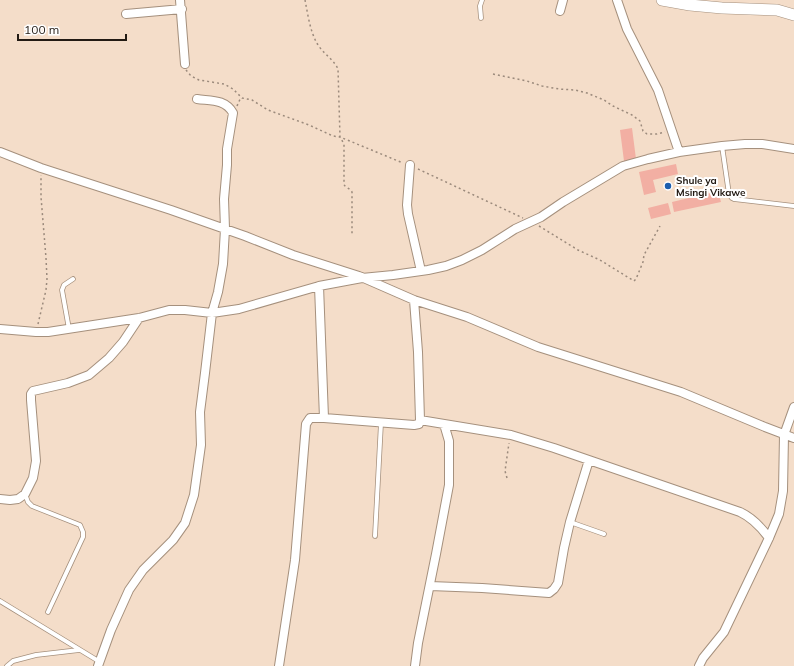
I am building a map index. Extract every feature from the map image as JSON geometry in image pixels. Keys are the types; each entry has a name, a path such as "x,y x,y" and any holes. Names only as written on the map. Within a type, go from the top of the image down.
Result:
{"street":[{"path":"180,0 182,10 185,64"},
{"path":"560,11 563,0"},
{"path":"617,0 627,29 658,90 679,152"},
{"path":"662,0 690,5 721,4 777,10 794,15"},
{"path":"126,14 182,10"},
{"path":"99,664 111,630 128,590 143,570 172,540 185,523 194,495 201,445 200,412 212,313 218,292 223,264 225,229 224,198 227,165 226,149 234,113 227,105 221,102 197,99"},
{"path":"0,329 36,332 69,329 139,318 169,310 212,313 252,306 319,286 362,278 421,271 446,266 482,250 515,229 540,217 623,166 679,152 722,146 762,144 794,149"},
{"path":"0,152 41,168 171,210 293,255 362,278 414,300 467,317 538,347 681,392 794,438"},
{"path":"410,166 407,205 421,271"},
{"path":"319,286 324,418"},
{"path":"279,666 295,560 306,424 310,418 324,418 381,423 419,424 418,352 414,300"},
{"path":"0,499 18,499 25,494 33,478 36,461 31,400 31,394 33,391 68,383 89,375 123,342 139,318"},
{"path":"699,666 703,658 724,632 779,514 783,491 784,435 794,407"},
{"path":"420,420 511,435 554,448 740,512 757,523 769,538"},
{"path":"415,666 418,643 449,485 449,441 444,424"},
{"path":"430,586 549,593 558,583 570,522 589,460"}],"lane":[{"path":"481,18 480,6 482,0"},
{"path":"722,146 729,194 732,198 794,206"},
{"path":"69,329 62,290 64,285 73,280"},
{"path":"376,536 381,423"},
{"path":"25,494 28,502 32,506 80,525 83,532 83,537 48,612"},
{"path":"570,522 604,534"},
{"path":"0,600 80,650 99,664"},
{"path":"7,666 13,661 36,655 80,650"}],"path":[{"path":"305,0 310,25 318,45 338,70 340,137 344,144 344,184 352,192 352,235"},
{"path":"185,64 188,73 194,78 224,84 233,89 242,98 252,100 268,110 340,137 410,166 531,222 578,250 600,260 634,281 643,262 644,255 660,226"},
{"path":"493,74 527,81 542,86 587,93 632,115 640,121 643,131 647,134 672,131"},
{"path":"36,332 46,290 47,279 41,197 41,168"},
{"path":"507,478 506,460 511,435"}],"building":[{"path":"632,128 636,159 624,161 620,130"},
{"path":"676,164 678,174 653,180 656,192 644,195 639,172"},
{"path":"718,191 721,202 674,212 672,202"},
{"path":"668,203 671,214 651,219 648,208"}],"place":[{"name":"Shule ya Msingi Vikawe","path":"668,186"}]}
